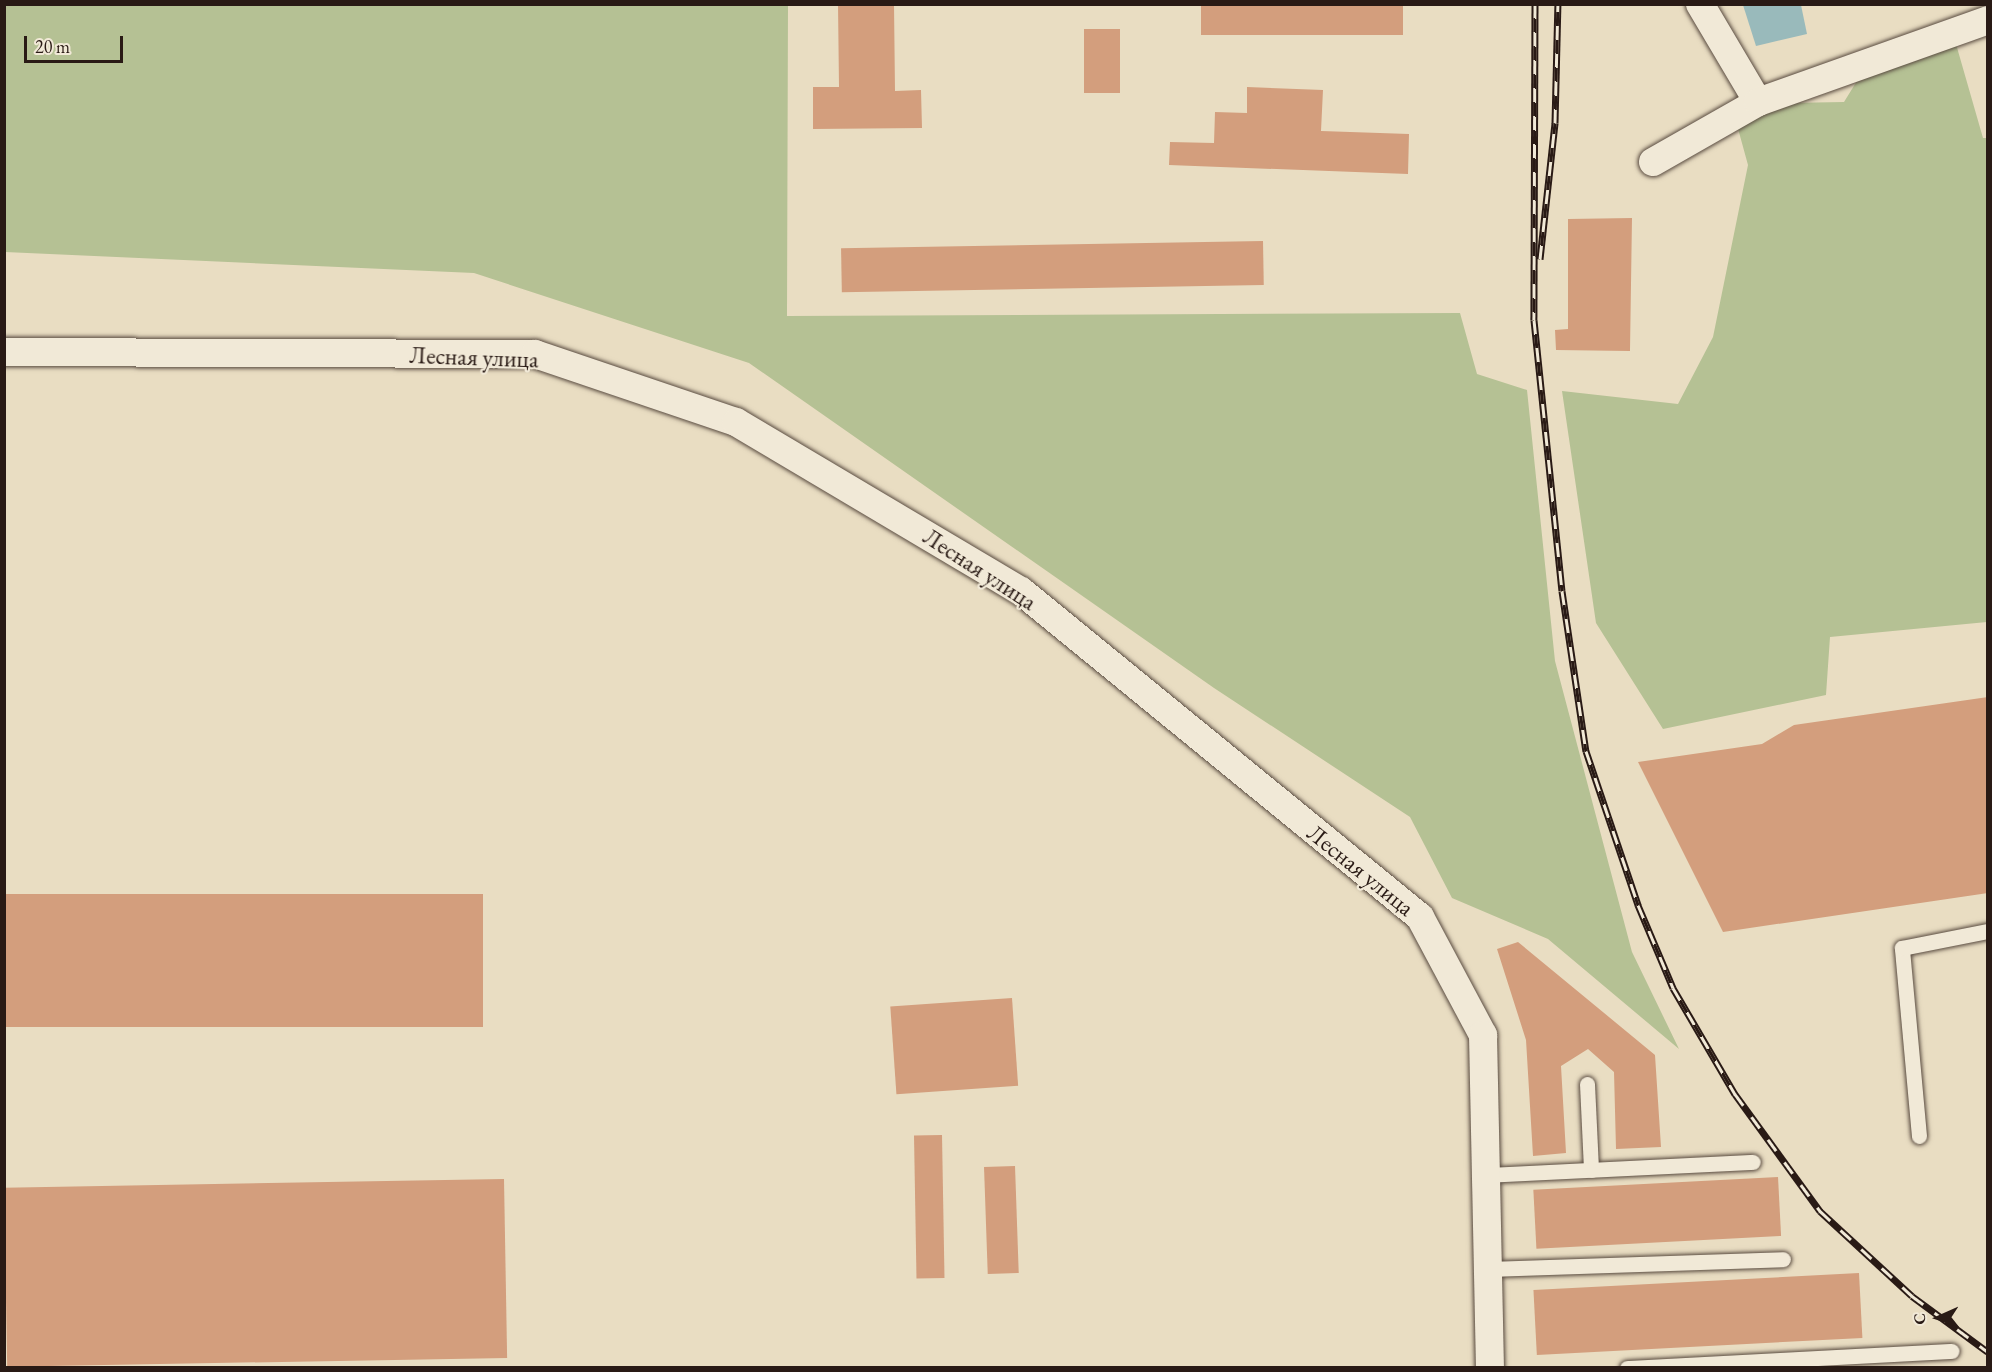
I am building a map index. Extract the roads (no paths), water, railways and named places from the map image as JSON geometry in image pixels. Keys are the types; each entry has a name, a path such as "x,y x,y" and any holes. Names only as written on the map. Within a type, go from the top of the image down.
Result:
{"street":[{"path":"1700,4 1758,102"},
{"path":"1653,162 1758,102 1988,20"},
{"name":"Лесная улица","path":"4,352 535,354 736,422 1021,591 1420,917 1483,1035 1490,1368"}],"lane":[{"path":"1919,1136 1902,948 1988,932"},
{"path":"1587,1084 1591,1170"},
{"path":"1486,1175 1753,1162"},
{"path":"1488,1269 1783,1258"},
{"path":"1627,1368 1952,1351"}],"water":[{"path":"1743,5 1801,5 1807,34 1756,46"}],"railway":[{"path":"1535,4 1534,320 1562,591 1586,751 1638,905 1673,988 1735,1094 1820,1211 1912,1296 1988,1352"},
{"path":"1540,259 1555,123 1558,4"}]}
